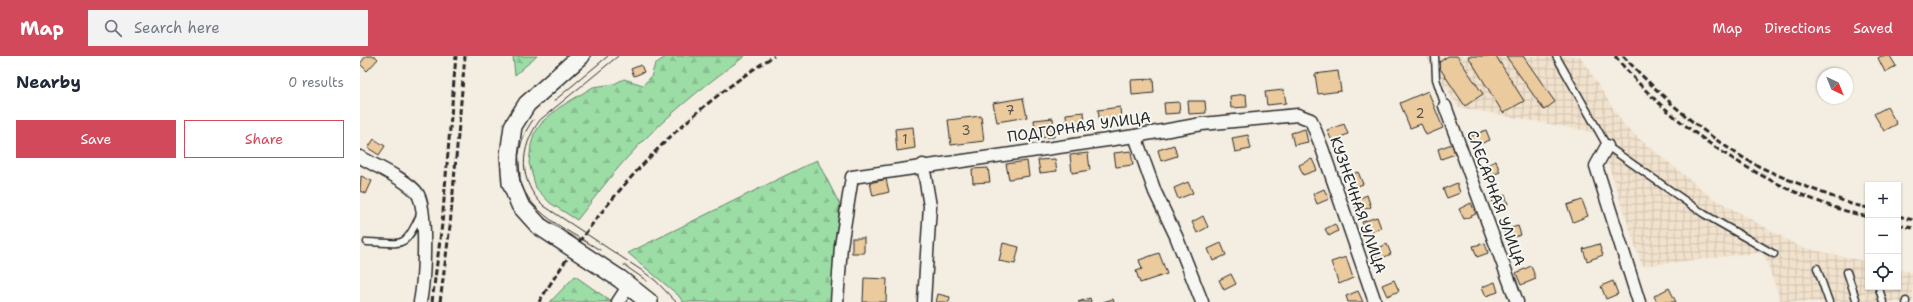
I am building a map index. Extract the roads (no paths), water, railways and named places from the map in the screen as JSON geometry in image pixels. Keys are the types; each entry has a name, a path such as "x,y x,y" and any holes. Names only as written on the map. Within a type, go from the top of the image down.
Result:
{"main road":[{"path":"580,56 527,104 513,126 509,155 511,183 520,205 539,226 624,282 649,302"}],"street":[{"name":"СЛЕСАРНАЯ УЛИЦА","path":"1445,106 1517,302"},
{"name":"ПОДГОРНАЯ УЛИЦА","path":"837,302 841,246 852,177 923,165 1135,136 1202,124 1298,115 1310,120"},
{"name":"КУЗНЕЧНАЯ УЛИЦА","path":"1310,120 1322,148 1375,302"},
{"path":"1135,136 1155,192 1176,236 1202,302"},
{"path":"1607,146 1596,166 1639,302"},
{"path":"360,157 411,186 418,193 423,208 424,285 420,302"},
{"path":"923,165 930,206 924,302"},
{"path":"618,302 624,282"}],"lane":[{"path":"1435,56 1436,79 1445,106"},
{"path":"1556,56 1607,146 1704,214 1774,254"},
{"path":"367,242 402,243 410,237 423,208"},
{"path":"1817,268 1829,302"},
{"path":"1847,272 1857,302"},
{"path":"1880,290 1883,302"}],"tram line":[{"path":"554,101 608,56"},
{"path":"618,56 540,120 533,131 525,153 524,164 526,176 529,186 544,206 641,270 656,281 676,302"},
{"path":"533,120 523,138 518,160 519,177 524,191 533,204 545,215 572,234 600,250"},
{"path":"624,265 647,281"}],"railway":[{"path":"432,302 442,224 456,56"},
{"path":"440,302 450,226 465,56"},
{"path":"539,302 587,231 642,165 704,106 738,80 774,56"},
{"path":"1615,56 1639,84 1666,110 1729,156 1763,176 1798,193 1833,207 1865,216"},
{"path":"1623,56 1651,85 1681,112 1713,137 1747,160 1798,184 1851,204 1865,207"},
{"path":"1901,217 1913,220"},
{"path":"1901,226 1913,228"}]}
